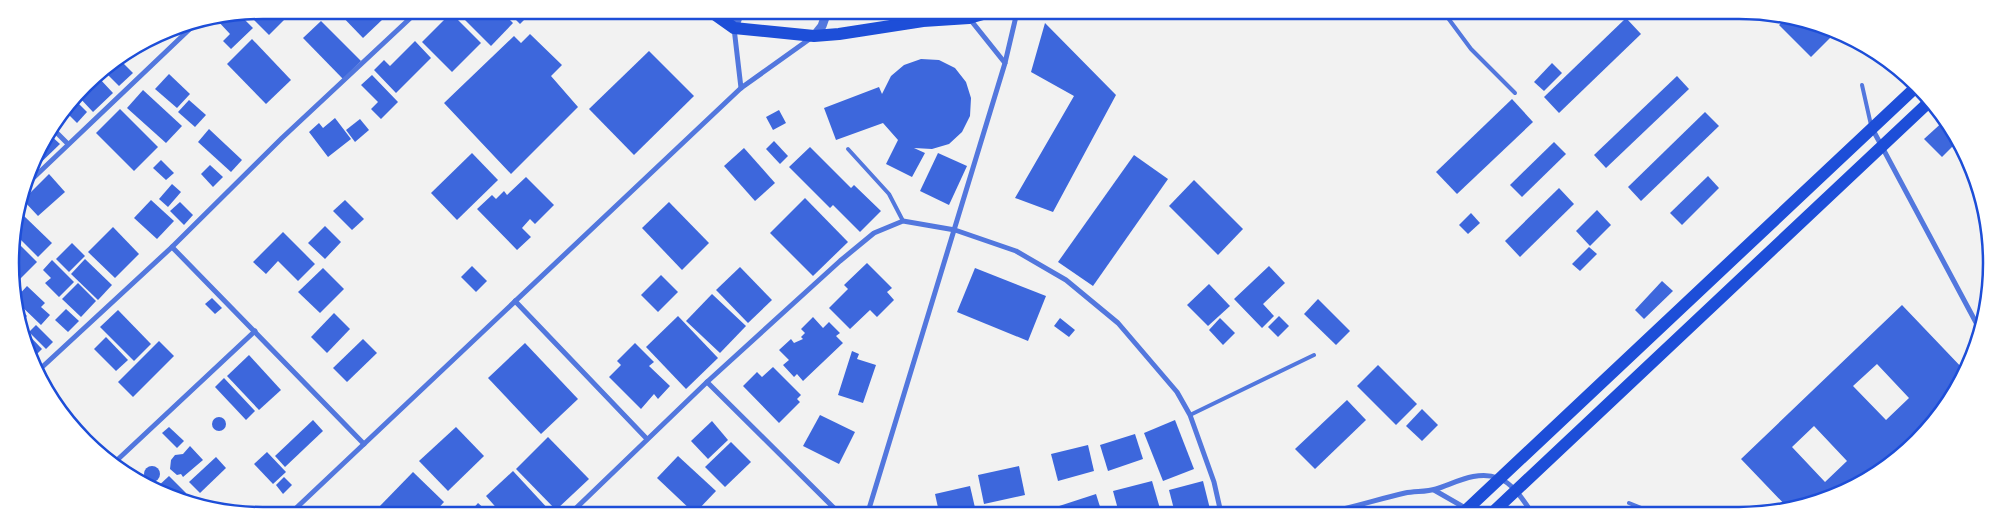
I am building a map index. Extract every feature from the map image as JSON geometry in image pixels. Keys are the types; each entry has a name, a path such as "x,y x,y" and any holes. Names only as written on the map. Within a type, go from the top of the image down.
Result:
{"main road":[{"path":"721,19 734,28 814,36 923,21 954,19"},
{"path":"1473,507 1500,478 1912,90"},
{"path":"1499,507 1926,105"}],"street":[{"path":"42,367 172,247 282,138 409,19"},
{"path":"737,19 734,28 741,88"},
{"path":"297,507 741,88 814,36 822,26 824,19"},
{"path":"970,19 1005,63"},
{"path":"870,507 1005,63 1014,19"},
{"path":"35,176 188,31"},
{"path":"1872,130 1976,322"},
{"path":"56,132 68,144"},
{"path":"577,507 707,382 846,255 874,233 903,221 955,230 1016,251 1066,280 1118,323 1177,392 1190,415 1214,482 1220,507"},
{"path":"172,247 364,444"},
{"path":"515,301 647,439"},
{"path":"118,460 254,332"},
{"path":"707,382 833,507"},
{"path":"1363,507 1404,493 1434,490 1464,479 1490,475 1500,478 1516,491 1527,507"},
{"path":"1434,490 1460,507"}],"lane":[{"path":"1449,19 1471,49 1515,93"},
{"path":"1862,84 1872,130"},
{"path":"848,149 889,194 903,221"},
{"path":"1190,415 1314,355"},
{"path":"1629,503 1639,507"}],"building":[{"path":"244,19 253,28 231,49 223,41 230,34 219,22"},
{"path":"253,19 285,19 269,35"},
{"path":"345,19 383,19 363,38"},
{"path":"445,19 457,19 481,43 452,72 422,42"},
{"path":"464,19 509,19 513,23 491,46"},
{"path":"515,19 525,19 520,24"},
{"path":"1625,19 1641,34 1559,113 1544,97"},
{"path":"321,21 361,61 343,79 303,38"},
{"path":"1782,22 1787,23 1831,37 1811,57 1779,25"},
{"path":"1045,23 1116,95 1053,212 1015,198 1074,96 1031,72"},
{"path":"530,34 562,65 551,76 578,107 511,174 444,103 514,36 521,43"},
{"path":"252,39 291,80 266,104 227,64"},
{"path":"415,41 431,58 396,93 374,70 384,60 390,66"},
{"path":"649,51 694,96 634,155 589,109"},
{"path":"921,59 939,60 955,68 966,82 971,98 970,116 962,132 949,144 932,149 914,148 925,153 912,177 886,164 898,140 883,123 836,140 824,108 879,87 882,94 891,76 904,65"},
{"path":"123,63 133,73 119,86 108,75"},
{"path":"1552,63 1562,73 1544,91 1534,82"},
{"path":"169,74 190,94 177,108 155,89"},
{"path":"372,75 398,102 381,119 371,109 378,102 361,85"},
{"path":"1677,76 1689,89 1606,168 1594,155"},
{"path":"101,80 113,93 93,112 81,100"},
{"path":"143,90 182,126 166,143 127,108"},
{"path":"1512,99 1533,122 1457,194 1436,172"},
{"path":"189,100 206,115 195,127 178,112"},
{"path":"78,103 87,112 77,123 69,115"},
{"path":"120,109 158,147 134,171 96,133"},
{"path":"779,110 786,123 773,130 766,117"},
{"path":"1705,112 1719,126 1641,201 1628,187"},
{"path":"335,118 351,139 328,157 309,132 319,123 323,128"},
{"path":"360,119 369,130 355,142 346,130"},
{"path":"1940,124 1953,146 1942,157 1924,139"},
{"path":"209,129 242,160 231,172 198,142"},
{"path":"53,138 60,144 40,163"},
{"path":"774,141 788,156 780,164 766,149"},
{"path":"1554,142 1566,154 1522,197 1510,185"},
{"path":"810,147 851,188 854,185 881,211 860,232 833,205 830,208 789,167"},
{"path":"744,148 775,183 755,201 724,166"},
{"path":"472,153 498,180 457,220 431,193"},
{"path":"938,153 967,166 949,205 920,191"},
{"path":"1134,155 1168,179 1093,286 1058,262"},
{"path":"161,160 174,173 166,180 153,168"},
{"path":"210,165 223,177 213,187 201,174"},
{"path":"49,174 65,192 38,216 26,203 29,194"},
{"path":"1708,176 1719,188 1682,225 1670,213"},
{"path":"526,177 554,205 535,224 530,219 522,228 531,237 517,250 477,209 492,195 496,199 504,191 507,195"},
{"path":"1194,180 1243,229 1218,255 1169,206"},
{"path":"172,184 181,192 168,207 159,199"},
{"path":"1559,188 1574,204 1520,257 1505,241"},
{"path":"805,198 848,242 813,276 770,233"},
{"path":"151,200 174,221 157,239 134,218"},
{"path":"345,200 364,219 352,230 333,211"},
{"path":"180,202 193,215 184,225 170,211"},
{"path":"669,202 709,243 682,270 642,228"},
{"path":"1597,210 1611,225 1590,246 1576,231"},
{"path":"1471,213 1480,223 1468,234 1459,225"},
{"path":"23,215 52,243 38,257 20,239"},
{"path":"325,226 341,242 325,259 308,243"},
{"path":"113,227 139,254 115,278 88,252"},
{"path":"283,232 315,264 298,281 278,261 266,274 253,262"},
{"path":"72,243 85,256 69,272 56,259"},
{"path":"19,244 37,262 19,280"},
{"path":"1589,247 1597,254 1580,271 1572,264"},
{"path":"85,259 112,285 98,300 71,274"},
{"path":"52,260 74,282 59,297 45,283 51,278 43,270"},
{"path":"867,263 892,288 887,292 894,300 877,317 870,310 850,329 829,308 848,289 844,285"},
{"path":"472,266 487,281 476,292 461,277"},
{"path":"1269,266 1285,283 1263,304 1274,316 1262,328 1234,299"},
{"path":"740,267 772,300 748,323 716,290"},
{"path":"323,268 344,289 320,313 298,292"},
{"path":"975,268 1046,296 1028,341 957,312"},
{"path":"661,275 678,292 658,312 641,295"},
{"path":"1662,281 1673,291 1644,319 1635,310"},
{"path":"78,283 96,301 81,317 62,299"},
{"path":"1209,284 1230,306 1208,326 1187,305"},
{"path":"27,286 45,303 41,307 50,315 41,325 23,307 21,293"},
{"path":"712,294 746,326 720,353 686,321"},
{"path":"212,298 222,308 215,314 205,304"},
{"path":"1318,299 1350,331 1336,345 1304,314"},
{"path":"1902,305 1960,366 1951,385 1923,424 1888,457 1861,475 1832,489 1784,503 1741,459","holes":["1877,364 1909,398 1886,420 1853,386","1814,426 1847,461 1825,482 1792,447"]},
{"path":"66,309 79,321 68,332 55,320"},
{"path":"118,310 151,344 134,361 100,327"},
{"path":"334,313 350,329 327,353 311,337"},
{"path":"678,316 718,358 686,389 646,347"},
{"path":"1279,316 1289,326 1278,337 1268,327"},
{"path":"813,317 823,328 829,322 840,333 836,336 843,343 803,381 797,374 794,377 783,365 789,360 779,350 791,339 794,343 803,339 801,337 805,333 801,329"},
{"path":"1060,318 1075,330 1069,337 1054,326"},
{"path":"1220,318 1235,333 1223,345 1209,330"},
{"path":"36,325 53,342 46,349 29,332"},
{"path":"30,337 42,349 36,355"},
{"path":"106,337 128,360 116,371 94,349"},
{"path":"363,339 377,353 347,382 333,368"},
{"path":"159,341 174,356 133,397 118,382"},
{"path":"525,343 578,399 541,434 488,378"},
{"path":"635,343 654,362 649,366 670,386 658,399 654,394 641,409 609,377 621,365 617,361"},
{"path":"852,351 859,354 857,359 876,365 863,403 838,395"},
{"path":"249,355 281,390 259,410 227,376"},
{"path":"1378,365 1417,404 1396,425 1357,386"},
{"path":"773,367 801,395 797,399 800,402 779,423 743,386 757,372 762,377"},
{"path":"224,378 255,411 246,420 215,387"},
{"path":"1347,400 1366,420 1315,469 1295,449"},
{"path":"1422,409 1438,425 1422,441 1406,426"},
{"path":"820,415 855,432 839,464 803,446"},
{"path":"216,417 222,417 226,424 222,431 216,431 212,427 212,421"},
{"path":"313,420 323,431 285,467 275,456"},
{"path":"1175,420 1194,469 1163,481 1144,433"},
{"path":"712,421 728,440 708,459 691,441"},
{"path":"169,427 184,441 177,448 162,433"},
{"path":"456,427 484,456 448,491 419,461"},
{"path":"1135,434 1143,459 1108,471 1100,445"},
{"path":"548,437 589,479 559,507 553,507 516,469"},
{"path":"731,442 751,462 725,487 705,467"},
{"path":"1088,445 1094,471 1058,481 1051,454"},
{"path":"190,446 203,460 183,477 181,474 177,475 170,469 171,460 175,455 183,454"},
{"path":"267,452 286,472 273,484 254,464"},
{"path":"678,456 716,491 701,507 688,507 657,478"},
{"path":"216,457 226,468 200,493 189,482"},
{"path":"152,466 158,468 158,480 154,481 145,477 144,474 146,468"},
{"path":"1019,466 1025,495 984,504 978,475"},
{"path":"513,471 546,507 496,507 486,496"},
{"path":"413,472 444,502 440,507 379,507"},
{"path":"169,476 186,493 184,494 160,484"},
{"path":"284,477 292,485 283,494 276,485"},
{"path":"1152,481 1160,507 1117,507 1113,491"},
{"path":"1203,481 1210,507 1173,507 1169,490"},
{"path":"970,486 975,507 938,507 935,494"},
{"path":"1096,494 1100,507 1056,507"},
{"path":"478,503 482,507 474,507"}]}
